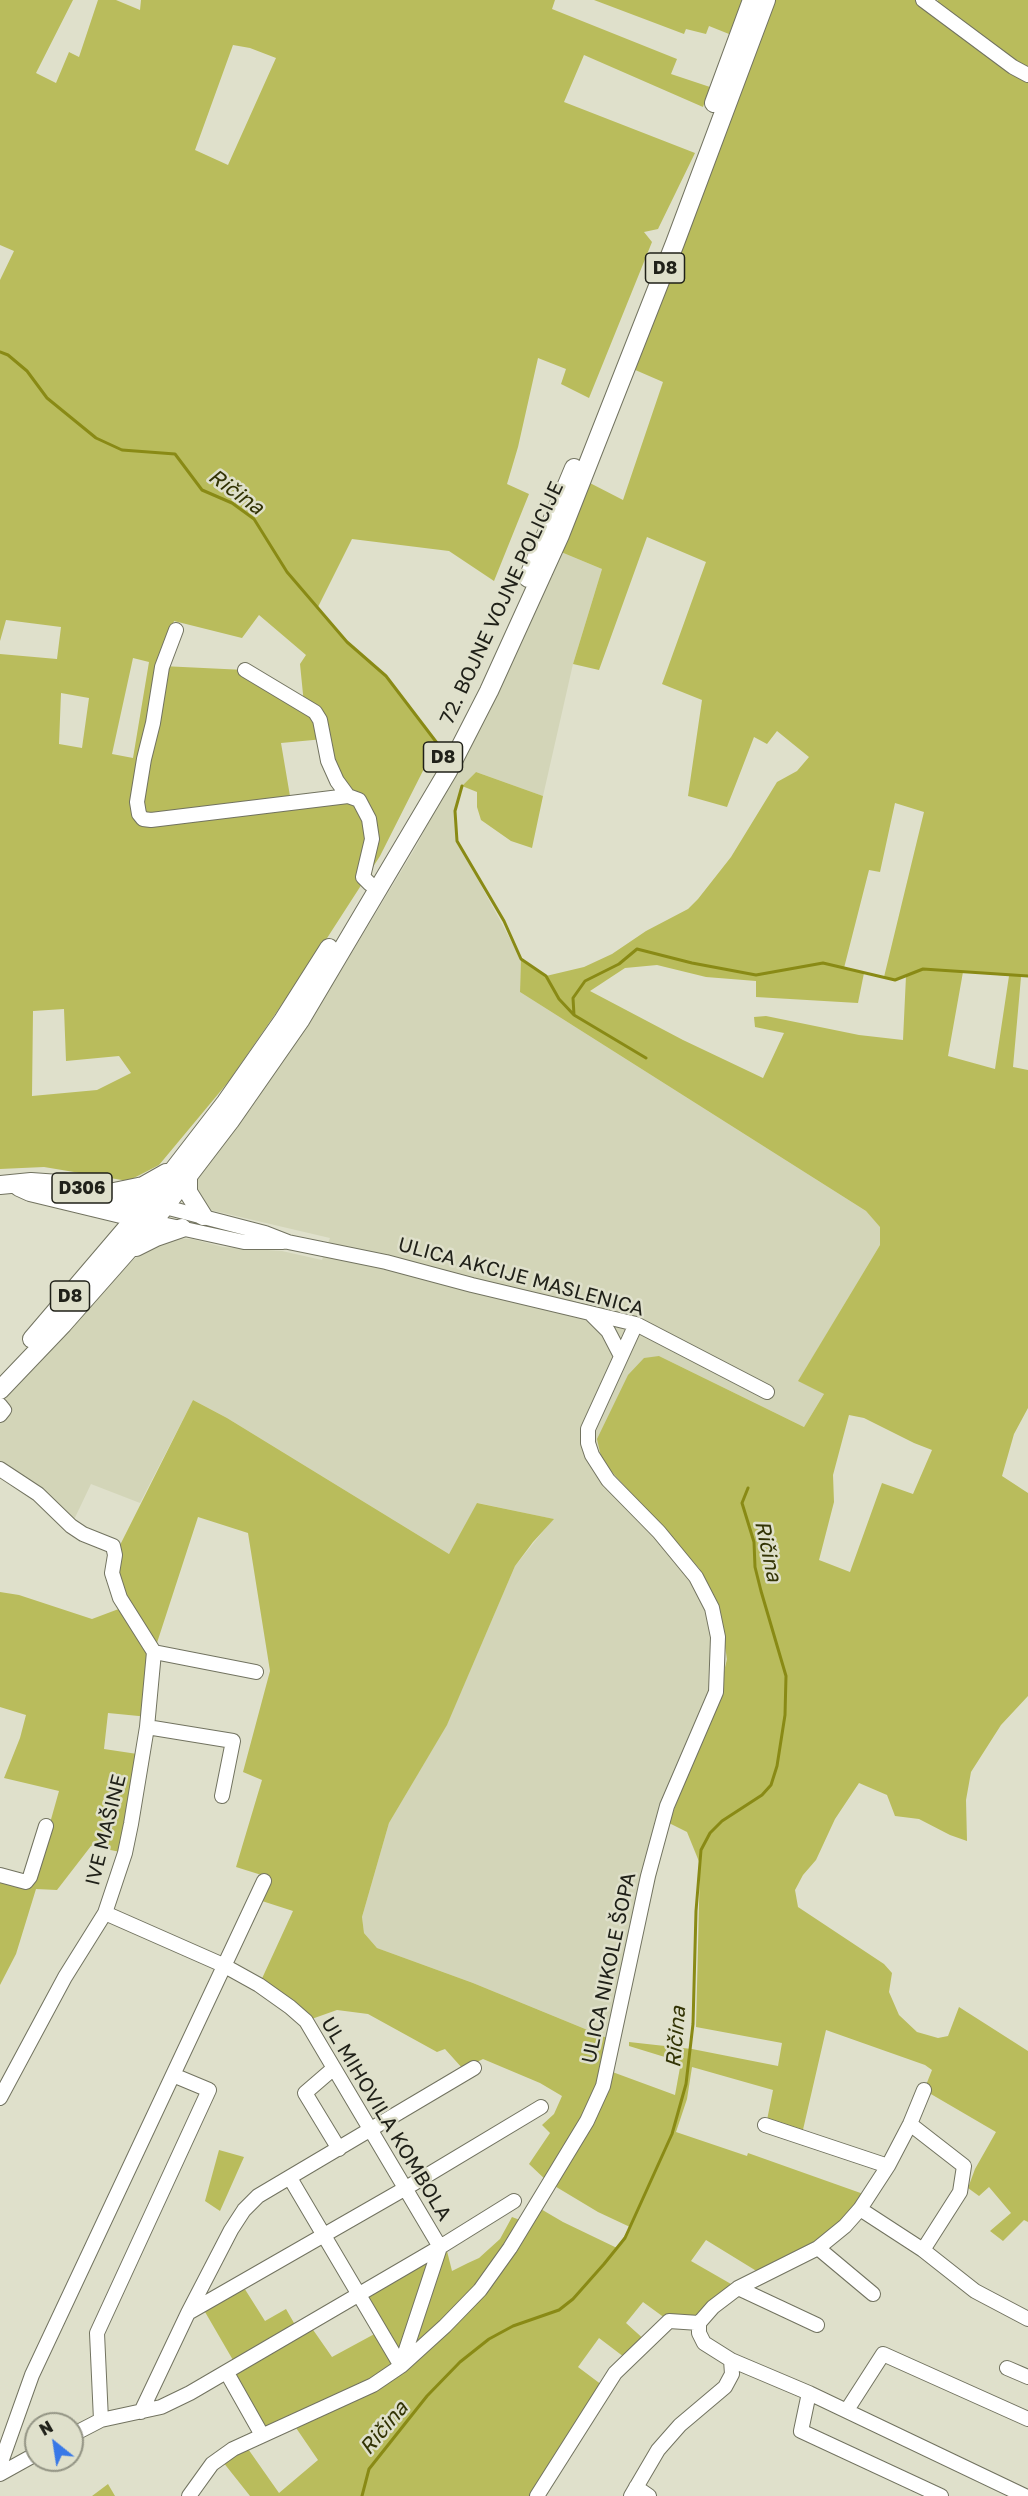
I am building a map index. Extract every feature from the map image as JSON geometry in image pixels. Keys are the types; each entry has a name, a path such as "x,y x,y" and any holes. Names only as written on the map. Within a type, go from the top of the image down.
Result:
{"main road":[{"name":"72. BOJNE VOJNE POLICIJE","path":"182,1172 370,884 441,760 483,680 609,385 752,0"},
{"name":"72. BOJNE VOJNE POLICIJE","path":"150,1212 301,1019 432,800 489,691 560,535 595,451 766,0"},
{"path":"108,1192 143,1186 182,1172 188,1192 203,1216"},
{"name":"D306","path":"7,1185 44,1182 108,1192 150,1212"},
{"name":"D306","path":"7,1185 92,1205 150,1212"},
{"path":"92,1205 101,1212 109,1227 109,1249"},
{"name":"D8","path":"0,1373 49,1321 109,1249 150,1212"},
{"name":"D8","path":"0,1390 63,1324 129,1249 150,1212"},
{"path":"129,1249 182,1228"}],"street":[{"path":"923,0 1013,67 1028,75"},
{"path":"176,630 162,667 137,802 139,814 143,819 348,796 359,800 369,819 372,839 363,877 370,884"},
{"path":"245,670 315,712 320,720 328,760 337,781 348,796"},
{"name":"ULICA AKCIJE MASLENICA","path":"150,1212 203,1216 288,1242 386,1262 636,1324 767,1392"},
{"name":"ULICA AKCIJE MASLENICA","path":"150,1212 182,1228 244,1242 288,1242"},
{"path":"589,1313 608,1331 621,1356"},
{"name":"ULICA NIKOLE ŠOPA","path":"189,2496 212,2464 233,2449 373,2385 404,2363 480,2290 510,2248 587,2121 603,2086 667,1806 716,1692 718,1638 712,1608 696,1577 659,1532 608,1480 592,1455 588,1443 588,1430 636,1324"},
{"path":"0,1405 4,1410 0,1415"},
{"path":"0,1469 38,1494 82,1534 113,1546 115,1555 112,1573 120,1598 154,1652 256,1672"},
{"name":"IVE MAŠINE","path":"0,2098 65,1977 105,1913 125,1853 147,1727 154,1652"},
{"path":"147,1727 233,1741 222,1796"},
{"path":"0,1875 26,1882 30,1877 45,1827"},
{"path":"0,2465 32,2375 264,1881"},
{"name":"UL MIHOVILA KOMBOLA","path":"105,1913 223,1965 259,1985 306,2021 440,2247"},
{"path":"334,2068 305,2093 339,2149"},
{"path":"141,2412 188,2313 231,2230 244,2210 258,2196 474,2068"},
{"path":"101,2420 97,2332 208,2090 173,2075"},
{"path":"924,2090 910,2124 888,2166 860,2210 845,2226 818,2248 738,2288 712,2307 699,2323 699,2333 704,2343 731,2360 848,2410 1025,2496"},
{"path":"188,2313 406,2188 541,2107"},
{"path":"910,2124 964,2166 960,2192 923,2250"},
{"path":"765,2125 888,2166"},
{"path":"290,2178 358,2294 404,2363"},
{"path":"84,2429 101,2420 161,2407 227,2373 514,2201"},
{"path":"860,2210 923,2250 975,2291 1028,2319"},
{"path":"404,2363 440,2247"},
{"path":"818,2248 873,2294"},
{"path":"738,2288 817,2325"},
{"path":"537,2496 615,2373 669,2321 699,2323"},
{"path":"848,2410 883,2354 1028,2419"},
{"path":"649,2496 633,2491 658,2450 680,2425 725,2387 732,2374 731,2360"},
{"path":"1007,2368 1028,2377"},
{"path":"227,2373 262,2435"},
{"path":"809,2393 801,2431 941,2496"},
{"path":"0,2474 24,2461"}],"shaded area":[{"path":"0,0 73,0 36,73 56,83 69,52 79,57 98,0 116,0 140,10 141,0 555,0 552,9 677,59 671,74 710,87 703,107 584,55 564,102 695,153 658,229 644,232 652,242 589,398 561,384 566,369 538,358 518,447 507,484 529,494 494,581 449,551 352,539 318,607 347,642 386,676 437,743 380,856 320,949 229,1081 159,1165 128,1181 44,1167 0,1169 0,654 57,659 61,627 6,620 0,641 0,280 14,251 0,245","holes":["233,45 250,48 276,58 228,165 195,150","259,615 306,655 300,664 304,704 245,670 162,666 174,621 242,638","133,658 149,662 133,758 112,754","61,693 89,698 82,748 59,744","324,739 347,796 291,802 281,743","64,1009 66,1061 119,1056 131,1073 97,1090 32,1096 33,1011"]},
{"path":"594,0 743,0 729,34 709,26 706,34 686,29 684,34"},
{"path":"772,0 923,0 934,7 938,0 1028,0 1028,976 1021,977 1013,1067 1028,1070 1028,1408 1014,1434 1002,1476 1028,1493 1028,1696 1001,1725 971,1772 966,1800 967,1841 919,1819 895,1816 887,1795 859,1783 835,1819 816,1860 803,1875 795,1890 798,1907 884,1964 892,1973 889,1992 899,2015 917,2032 938,2038 948,2036 959,2007 1028,2051 1028,2222 1024,2220 1003,2241 990,2231 1011,2213 989,2187 979,2196 968,2188 975,2169 996,2132 924,2090 932,2070 925,2065 826,2030 802,2134 767,2120 773,2090 692,2067 687,2099 676,2132 747,2156 748,2153 869,2196 845,2226 763,2275 706,2240 691,2261 738,2288 699,2323 669,2321 643,2302 626,2323 647,2342 628,2360 599,2338 578,2367 606,2388 537,2496 250,2496 223,2462 246,2446 279,2493 318,2460 292,2422 262,2435 227,2373 237,2367 201,2305 241,2283 265,2321 286,2309 298,2330 309,2324 332,2357 380,2331 358,2294 446,2247 452,2271 479,2258 500,2239 512,2217 525,2222 534,2205 617,2248 630,2227 598,2212 548,2182 529,2164 550,2133 542,2125 554,2114 562,2096 540,2083 483,2059 463,2069 445,2049 437,2052 368,2014 337,2010 306,2021 259,1985 293,1911 262,1901 271,1878 236,1867 262,1780 243,1772 270,1671 248,1533 198,1517 154,1652 149,1717 108,1713 104,1749 144,1755 125,1853 91,1846 57,1890 36,1889 16,1954 0,1985 0,1877 32,1887 59,1791 4,1778 20,1738 26,1715 0,1707 0,1592 19,1595 92,1619 124,1607 115,1555 193,1400 227,1418 449,1554 477,1503 554,1519 515,1566 447,1725 389,1823 362,1917 364,1933 377,1948 473,1983 612,2040 607,2070 675,2095 681,2062 629,2046 629,2042 692,2049 778,2066 782,2043 696,2027 700,1864 687,1832 669,1823 721,1684 727,1659 718,1604 699,1568 602,1461 597,1439 628,1375 644,1358 659,1356 804,1427 824,1394 798,1381 880,1245 880,1227 866,1211 520,992 521,959 546,976 584,967 612,954 646,931 688,909 731,857 777,782 797,771 809,757 777,731 767,744 754,737 727,807 688,796 702,700 662,684 706,562 647,537 599,670 573,664 602,569 561,552 588,482 623,500 663,382 633,369","holes":["895,803 924,812 884,977 895,980 906,976 903,1040 859,1035 766,1016 754,1017 755,1027 784,1033 763,1078 683,1040 590,991 625,968 657,965 706,977 756,981 756,997 858,1003 864,973 844,968 869,870 880,872","963,972 1009,976 995,1069 948,1056","849,1415 864,1418 932,1450 913,1494 882,1483 850,1572 819,1560 834,1502 833,1475"]},
{"path":"561,552 602,569 573,664 543,796 476,772 462,786 455,811 457,841 521,959 520,992 866,1211 880,1226 880,1245 799,1380 824,1394 804,1427 659,1356 661,1525 699,1568 718,1604 727,1658 721,1684 669,1823 617,2042 473,1983 377,1948 364,1933 362,1917 389,1823 447,1724 515,1566 553,1519 478,1503 449,1554 227,1418 193,1400 140,1503 91,1484 71,1526 0,1470 0,1394 134,1259 169,1238 192,1239 223,1247 282,1251 322,1260 330,1238 206,1209 195,1190 197,1178 252,1107 339,974 417,845 520,641"},
{"path":"476,772 543,796 532,848 511,841 481,820 477,807 477,792 462,786"},
{"path":"219,2150 244,2157 220,2211 205,2201"},
{"path":"108,2484 115,2496 92,2496"}],"waterway":[{"name":"Ričina","path":"0,352 8,355 27,371 47,398 96,438 122,450 175,454 202,490 232,503 254,519 287,572 347,642 386,676 437,743"},
{"path":"462,786 455,811 457,841 504,921 521,959 546,976 559,999 574,1015 646,1058"},
{"path":"574,1015 573,998 585,981 619,964 637,949 692,963 756,975 823,963 895,980 923,969 1028,976"},
{"name":"Ričina","path":"362,2496 369,2469 427,2396 460,2362 489,2339 513,2326 559,2310 573,2299 604,2264 625,2238 672,2134 686,2084 693,2024 696,1911 701,1850 710,1833 722,1821 762,1795 771,1785 777,1766 785,1715 786,1676 761,1591 755,1567 754,1542 742,1503 748,1488"}]}
